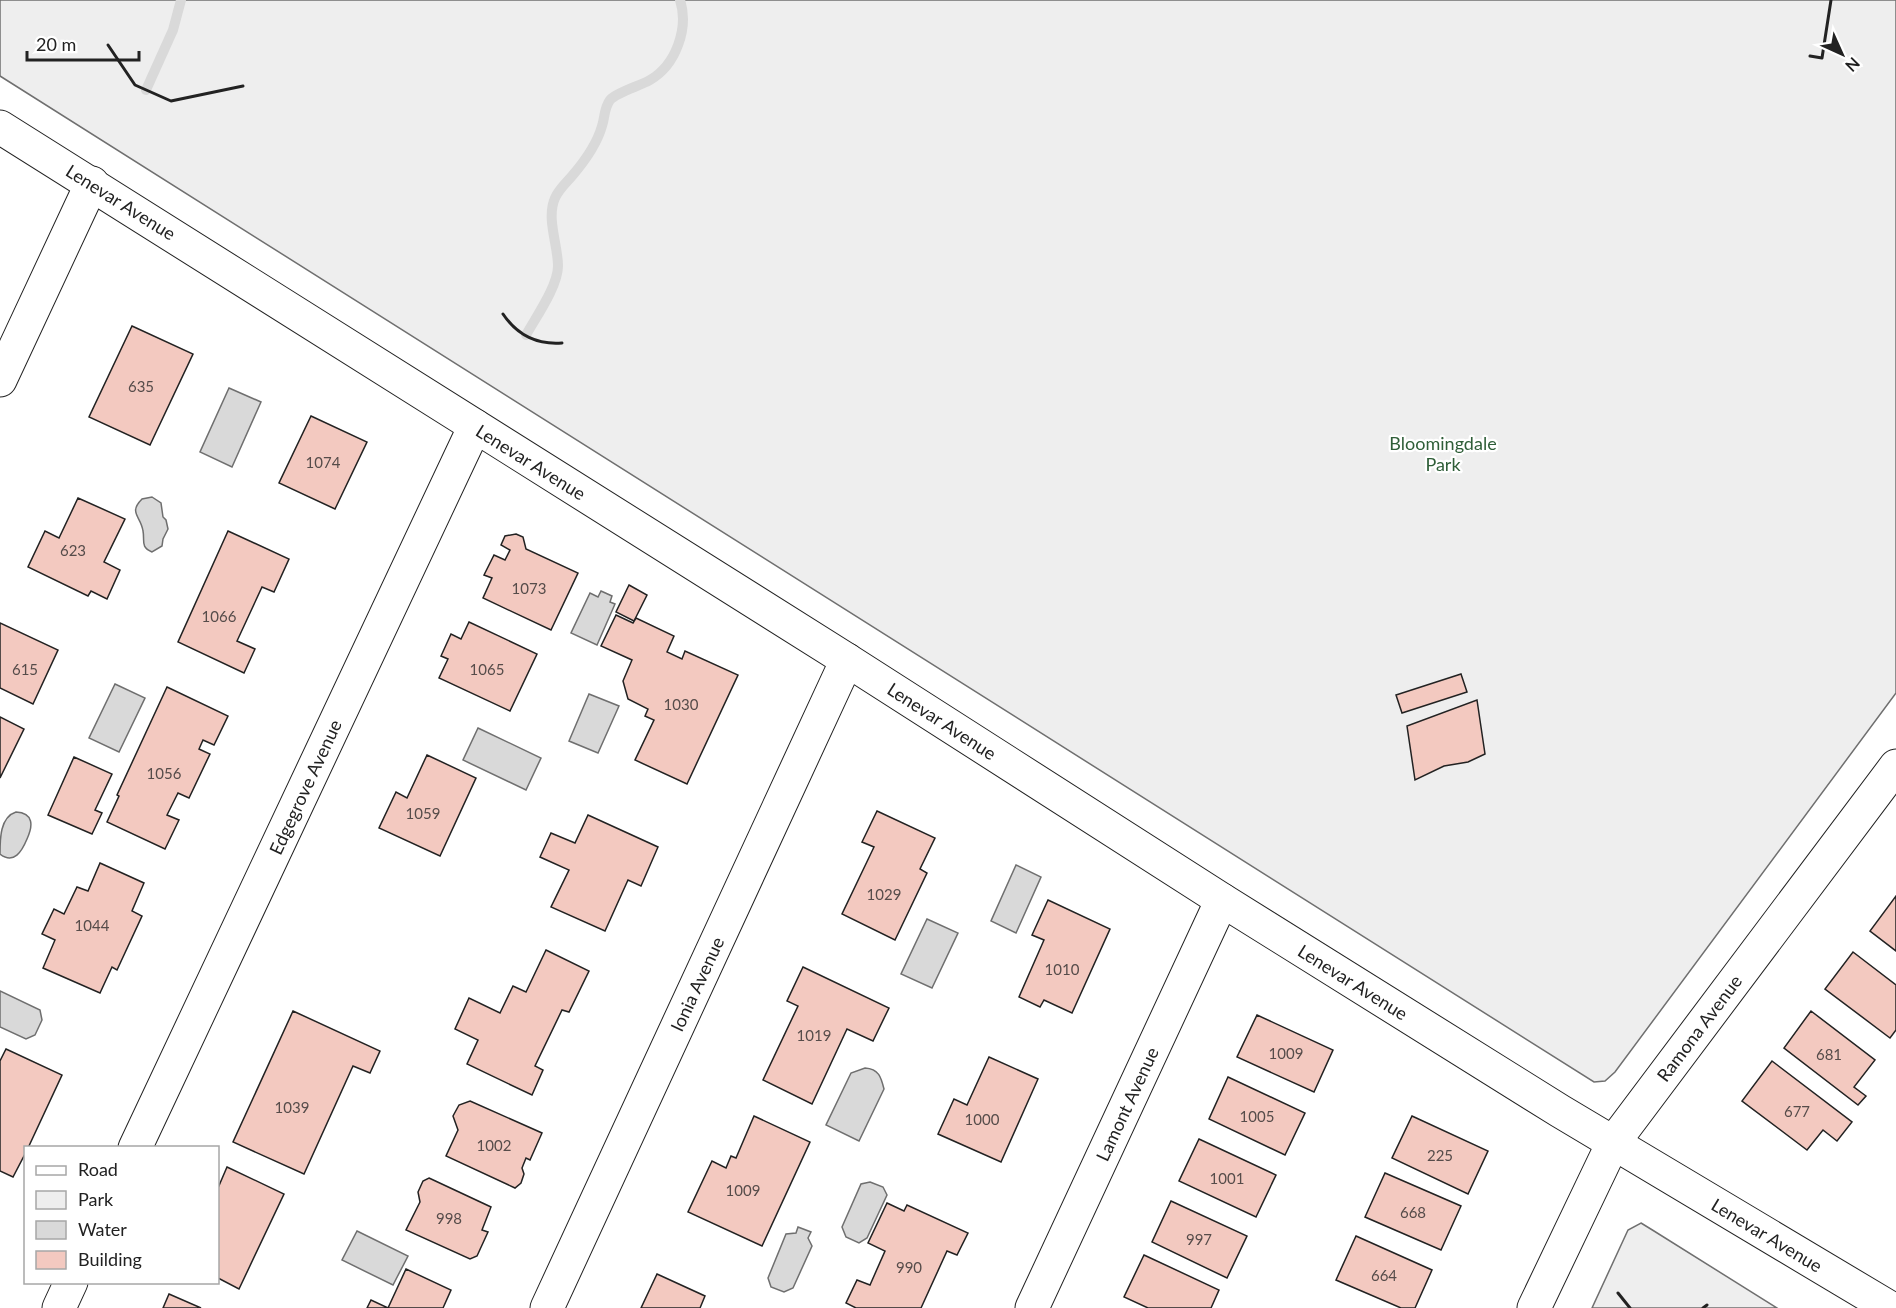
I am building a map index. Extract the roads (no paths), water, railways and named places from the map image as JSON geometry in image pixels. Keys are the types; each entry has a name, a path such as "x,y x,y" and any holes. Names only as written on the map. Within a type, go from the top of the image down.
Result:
{"street":[{"name":"Lenevar Avenue","path":"0,127 847,660 1222,900 1613,1143 1890,1308"},
{"path":"0,380 92,183"},
{"name":"Edgegrove Avenue","path":"136,1146 475,426"},
{"name":"Ionia Avenue","path":"547,1308 847,660"},
{"name":"Ramona Avenue","path":"1534,1308 1613,1143 1896,766"},
{"name":"Lamont Avenue","path":"1032,1308 1222,900"},
{"path":"59,1308 70,1284"}],"water":[{"path":"229,388 261,402 232,467 200,452"},
{"path":"152,497 161,503 168,529 162,546 152,552 144,546 142,526 136,515 136,508 142,499"},
{"path":"601,591 612,596 610,602 615,604 597,645 571,633 590,593 598,597"},
{"path":"115,684 145,698 119,752 89,738"},
{"path":"589,694 619,706 598,753 569,741"},
{"path":"478,728 541,758 526,790 463,760"},
{"path":"16,812 26,815 31,825 20,852 9,858 0,854 1,835 7,819"},
{"path":"1016,865 1041,877 1016,933 991,921"},
{"path":"927,919 958,933 932,988 901,974"},
{"path":"0,991 40,1010 42,1020 35,1035 26,1039 0,1027"},
{"path":"865,1068 879,1074 884,1089 859,1141 826,1125 851,1073"},
{"path":"870,1182 883,1187 887,1195 867,1238 859,1243 846,1237 842,1227 861,1184"},
{"path":"798,1227 811,1232 808,1238 812,1246 793,1288 784,1292 771,1287 768,1278 786,1234 796,1233"},
{"path":"357,1231 408,1256 393,1285 342,1260"}],"waterway":[{"path":"146,90 173,30 181,0"},
{"path":"526,335 546,301 557,274 558,258 552,214 555,198 593,146 600,133 610,100 650,80 667,65 681,34 683,22 680,0"}],"park label":[{"name":"Bloomingdale Park","path":"1443,453"}]}
